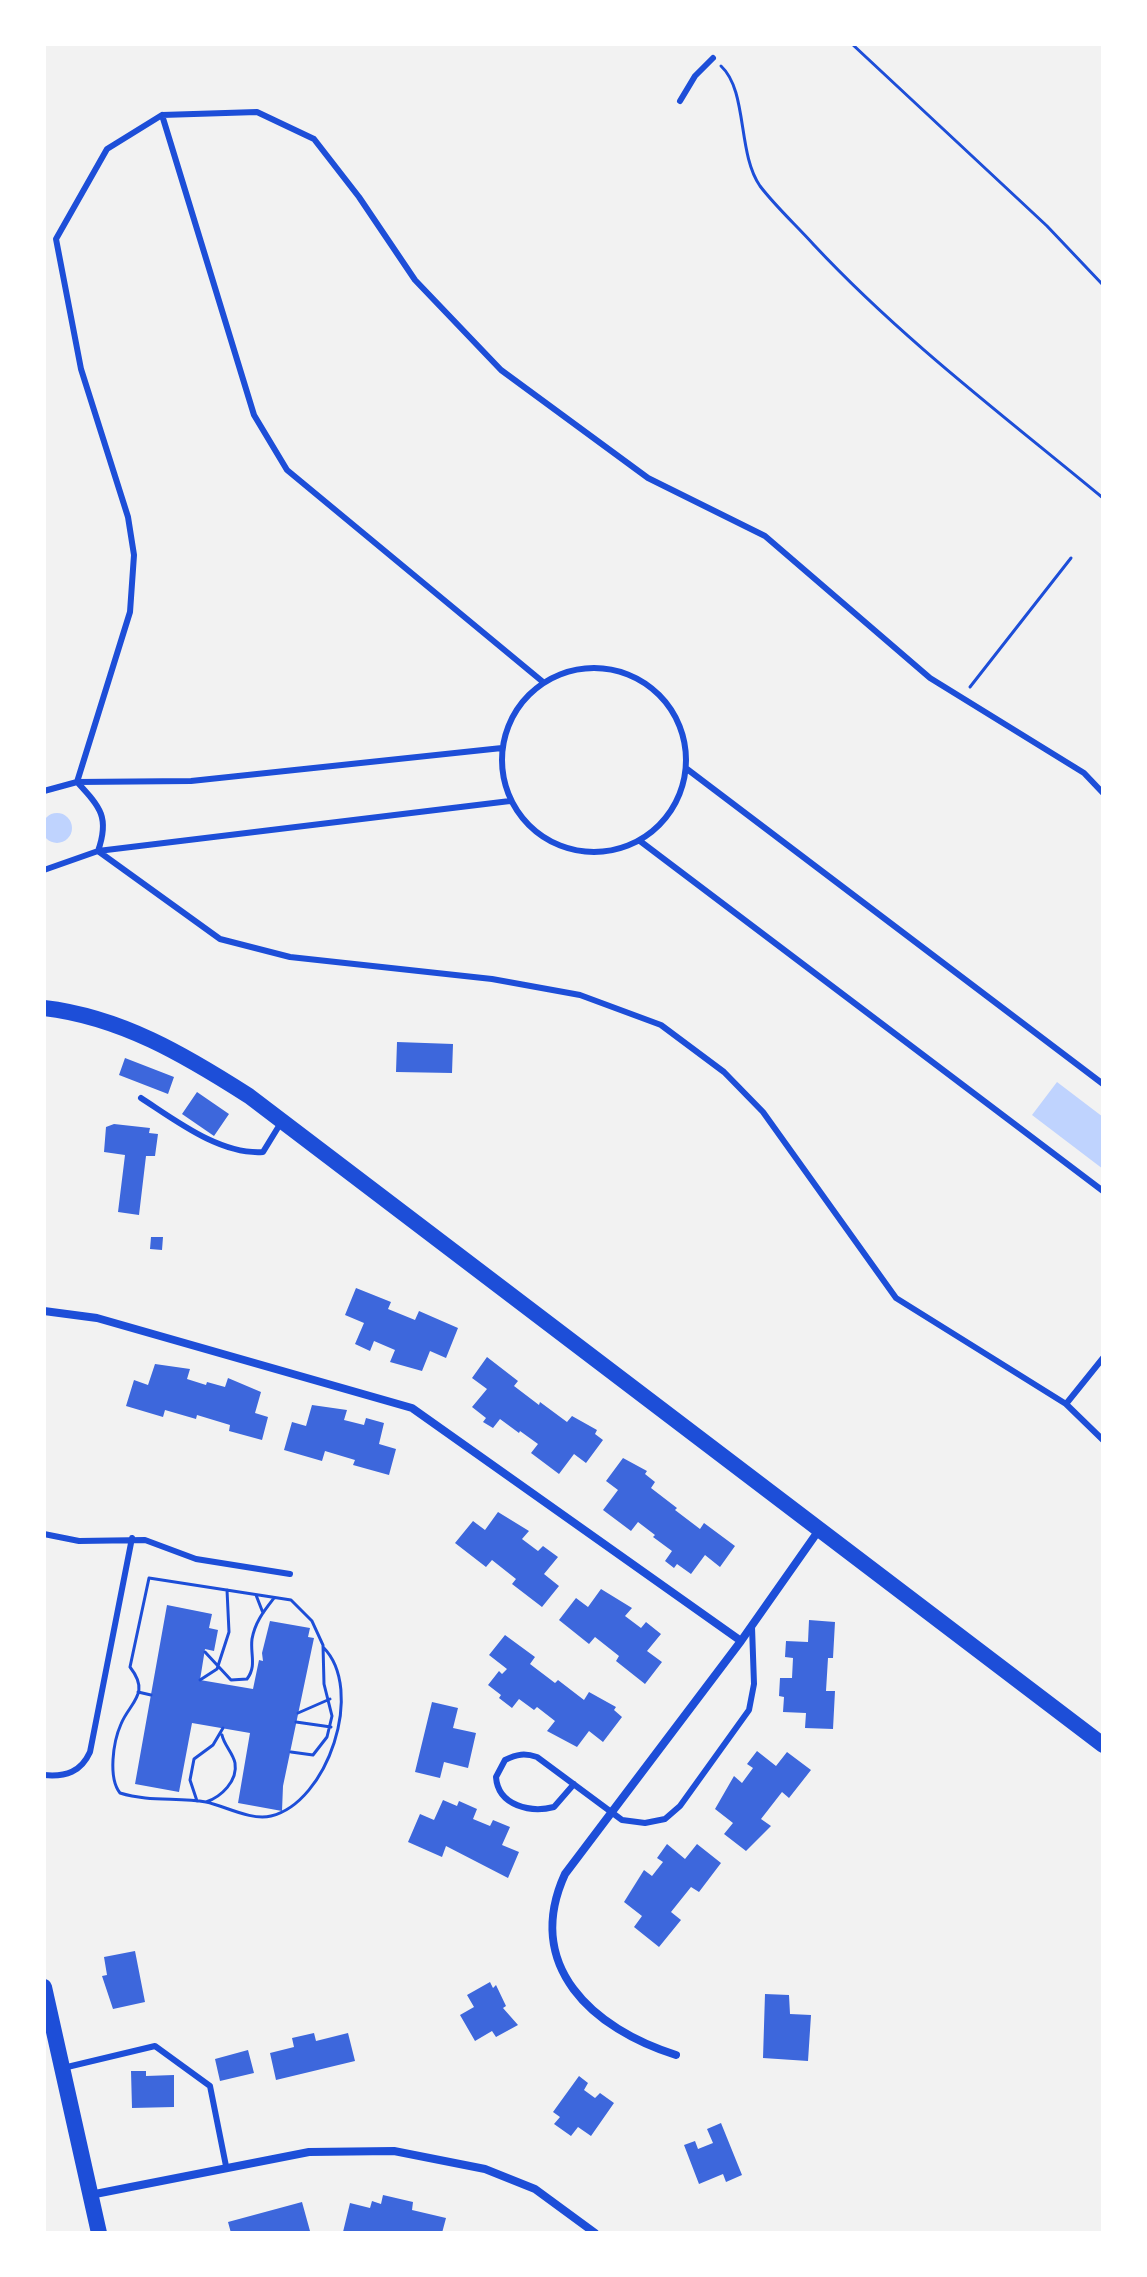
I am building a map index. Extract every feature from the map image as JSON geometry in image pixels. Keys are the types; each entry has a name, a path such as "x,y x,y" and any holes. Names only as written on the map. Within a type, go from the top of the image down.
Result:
{"main road":[{"path":"44,1008 115,1024 156,1041 204,1067 282,1121 1103,1745"},
{"path":"44,1987 99,2233"}],"street":[{"path":"44,1311 97,1318 412,1408 741,1641"},
{"path":"676,2055 641,2044 585,2003 565,1979 555,1958 551,1926 556,1895 565,1874 741,1641 819,1529"},
{"path":"89,2195 226,2166 309,2152 348,2150 440,2158 485,2169 535,2189 595,2233"}],"lane":[{"path":"680,101 695,76 713,58"},
{"path":"77,782 130,612 134,555 128,517 81,369 56,239 107,149 162,115 257,112 314,139 359,197 415,280 501,370 648,478 765,536 930,678 1084,773 1103,793"},
{"path":"162,115 254,415 287,470 543,682"},
{"path":"575,668 610,668 643,680 669,703 684,734 687,769 680,797 663,822 640,841 604,852 566,848 534,830 510,801 502,775 502,748 515,710 543,682 575,668"},
{"path":"44,791 77,782 191,781 502,748"},
{"path":"687,769 1103,1084"},
{"path":"77,782 99,805 105,830 98,851"},
{"path":"44,870 98,851 510,801"},
{"path":"640,841 1103,1191"},
{"path":"98,851 220,939 290,957 492,979 580,995 661,1025 724,1072 763,1112 896,1298 1066,1404 1103,1440"},
{"path":"141,1098 193,1131 249,1153 263,1152 282,1121"},
{"path":"1066,1404 1103,1358"},
{"path":"44,1534 79,1541 132,1538 155,1542 196,1559 290,1574"},
{"path":"44,1775 63,1776 83,1767 90,1752 132,1538"},
{"path":"574,1784 554,1807 532,1810 507,1799 496,1777 505,1760 522,1753 537,1757 574,1784 612,1812 622,1820 645,1823 665,1819 680,1806 749,1710 754,1684 752,1625"},
{"path":"60,2069 155,2046 210,2086 226,2166"}],"path":[{"path":"852,44 1036,215 1103,285"},
{"path":"713,58 732,82 749,165 773,200 842,275 924,351 1103,498"},
{"path":"962,697 1071,558"},
{"path":"149,1578 227,1590 291,1600 301,1609 312,1621 323,1647 336,1664 342,1698 338,1725 313,1790 289,1811 266,1818 205,1802 129,1796 117,1789 112,1772 121,1723 133,1708 138,1692 137,1680 130,1667 149,1578"},
{"path":"200,1680 217,1669 229,1632 227,1590"},
{"path":"256,1595 263,1613"},
{"path":"205,1652 217,1669 231,1680 247,1679 253,1663 254,1632 274,1598"},
{"path":"291,1752 313,1755 331,1727 330,1699 324,1684 323,1647"},
{"path":"138,1692 151,1695"},
{"path":"298,1713 330,1699"},
{"path":"296,1722 331,1727"},
{"path":"205,1802 225,1790 235,1771 234,1760 222,1735 223,1728"},
{"path":"197,1801 190,1780 194,1759 222,1735"}],"water":[{"path":"57,813 68,817 72,828 68,839 57,843 46,839 42,828 46,817"},
{"path":"1057,1082 1103,1117 1103,1169 1032,1115"}],"building":[{"path":"397,1042 453,1044 452,1073 396,1072"},
{"path":"125,1058 174,1077 168,1094 119,1075"},
{"path":"197,1092 229,1114 214,1136 182,1114"},
{"path":"114,1124 150,1128 149,1133 158,1134 155,1156 146,1156 139,1215 118,1212 125,1155 104,1152 106,1127"},
{"path":"151,1237 163,1237 162,1250 150,1249"},
{"path":"356,1288 391,1302 388,1309 415,1320 419,1311 458,1328 446,1358 430,1351 422,1371 390,1362 395,1350 374,1341 370,1351 355,1344 364,1323 345,1315"},
{"path":"487,1357 518,1381 514,1386 539,1405 540,1402 567,1422 572,1416 597,1430 595,1434 603,1440 586,1463 574,1454 559,1474 531,1453 538,1444 520,1431 500,1419 493,1428 483,1422 486,1418 472,1407 487,1389 472,1378"},
{"path":"155,1364 190,1369 187,1379 206,1385 207,1382 225,1387 228,1378 261,1392 255,1413 268,1417 262,1440 229,1431 230,1425 197,1415 196,1419 165,1410 163,1417 126,1406 134,1380 148,1385"},
{"path":"312,1405 347,1410 344,1420 364,1425 366,1418 384,1423 379,1444 396,1449 389,1475 353,1465 355,1460 325,1451 322,1461 284,1450 292,1422 306,1426"},
{"path":"623,1458 647,1471 645,1474 655,1482 651,1488 677,1508 675,1510 700,1529 704,1523 735,1546 720,1567 705,1555 691,1574 677,1564 674,1568 665,1561 672,1551 653,1537 655,1535 638,1522 631,1531 603,1510 618,1490 606,1481"},
{"path":"498,1512 529,1531 522,1539 538,1551 543,1546 558,1557 544,1574 559,1586 542,1607 512,1584 516,1579 492,1560 486,1567 455,1543 473,1521 485,1530"},
{"path":"601,1589 632,1608 625,1616 641,1628 646,1622 661,1634 647,1651 662,1662 645,1684 616,1661 619,1656 595,1637 589,1644 559,1620 576,1598 588,1607"},
{"path":"167,1605 212,1614 209,1628 218,1630 214,1651 205,1649 200,1680 253,1689 259,1660 263,1661 270,1621 310,1628 308,1637 314,1638 283,1786 282,1811 238,1803 250,1733 192,1723 179,1792 135,1784"},
{"path":"809,1620 835,1622 833,1658 828,1658 826,1691 835,1691 833,1729 805,1728 806,1713 783,1712 784,1697 779,1696 780,1678 792,1678 793,1658 785,1657 786,1641 808,1642"},
{"path":"505,1635 535,1657 530,1664 555,1683 558,1680 584,1700 589,1692 616,1707 614,1710 622,1717 603,1742 589,1731 577,1747 547,1731 555,1721 537,1707 534,1710 519,1699 512,1708 499,1698 501,1695 488,1685 499,1671 502,1674 507,1669 489,1655"},
{"path":"432,1702 458,1708 453,1728 476,1733 468,1768 444,1762 440,1778 415,1772"},
{"path":"757,1751 776,1766 787,1752 811,1770 789,1798 782,1792 761,1819 771,1826 746,1851 724,1834 733,1823 715,1809 734,1776 742,1783 753,1768 747,1764"},
{"path":"443,1800 457,1806 459,1801 477,1809 473,1819 490,1826 493,1820 510,1827 502,1845 519,1852 508,1878 446,1846 442,1857 408,1842 420,1814 434,1820"},
{"path":"667,1844 685,1859 697,1844 721,1863 699,1892 691,1887 671,1912 681,1920 659,1947 634,1927 642,1916 624,1902 644,1870 652,1876 663,1862 657,1858"},
{"path":"135,1951 145,2002 113,2009 102,1976 107,1975 104,1957"},
{"path":"490,1982 493,1988 496,1985 506,2006 503,2008 518,2025 496,2037 492,2031 475,2041 460,2015 474,2007 467,1995"},
{"path":"765,1994 789,1995 790,2014 811,2015 808,2061 763,2058"},
{"path":"314,2033 316,2041 348,2033 355,2061 276,2080 270,2053 294,2047 292,2038"},
{"path":"248,2050 254,2073 220,2081 215,2059"},
{"path":"131,2071 146,2071 146,2076 174,2075 174,2107 132,2108"},
{"path":"579,2076 588,2083 584,2090 595,2098 600,2093 614,2103 591,2136 578,2127 571,2136 554,2124 560,2117 553,2112"},
{"path":"721,2123 742,2175 726,2182 723,2174 699,2184 684,2145 695,2141 698,2149 713,2143 707,2129"},
{"path":"383,2195 413,2202 412,2210 446,2218 442,2233 343,2232 350,2203 370,2208 372,2201 381,2204"},
{"path":"302,2202 310,2231 231,2233 228,2222"}]}
